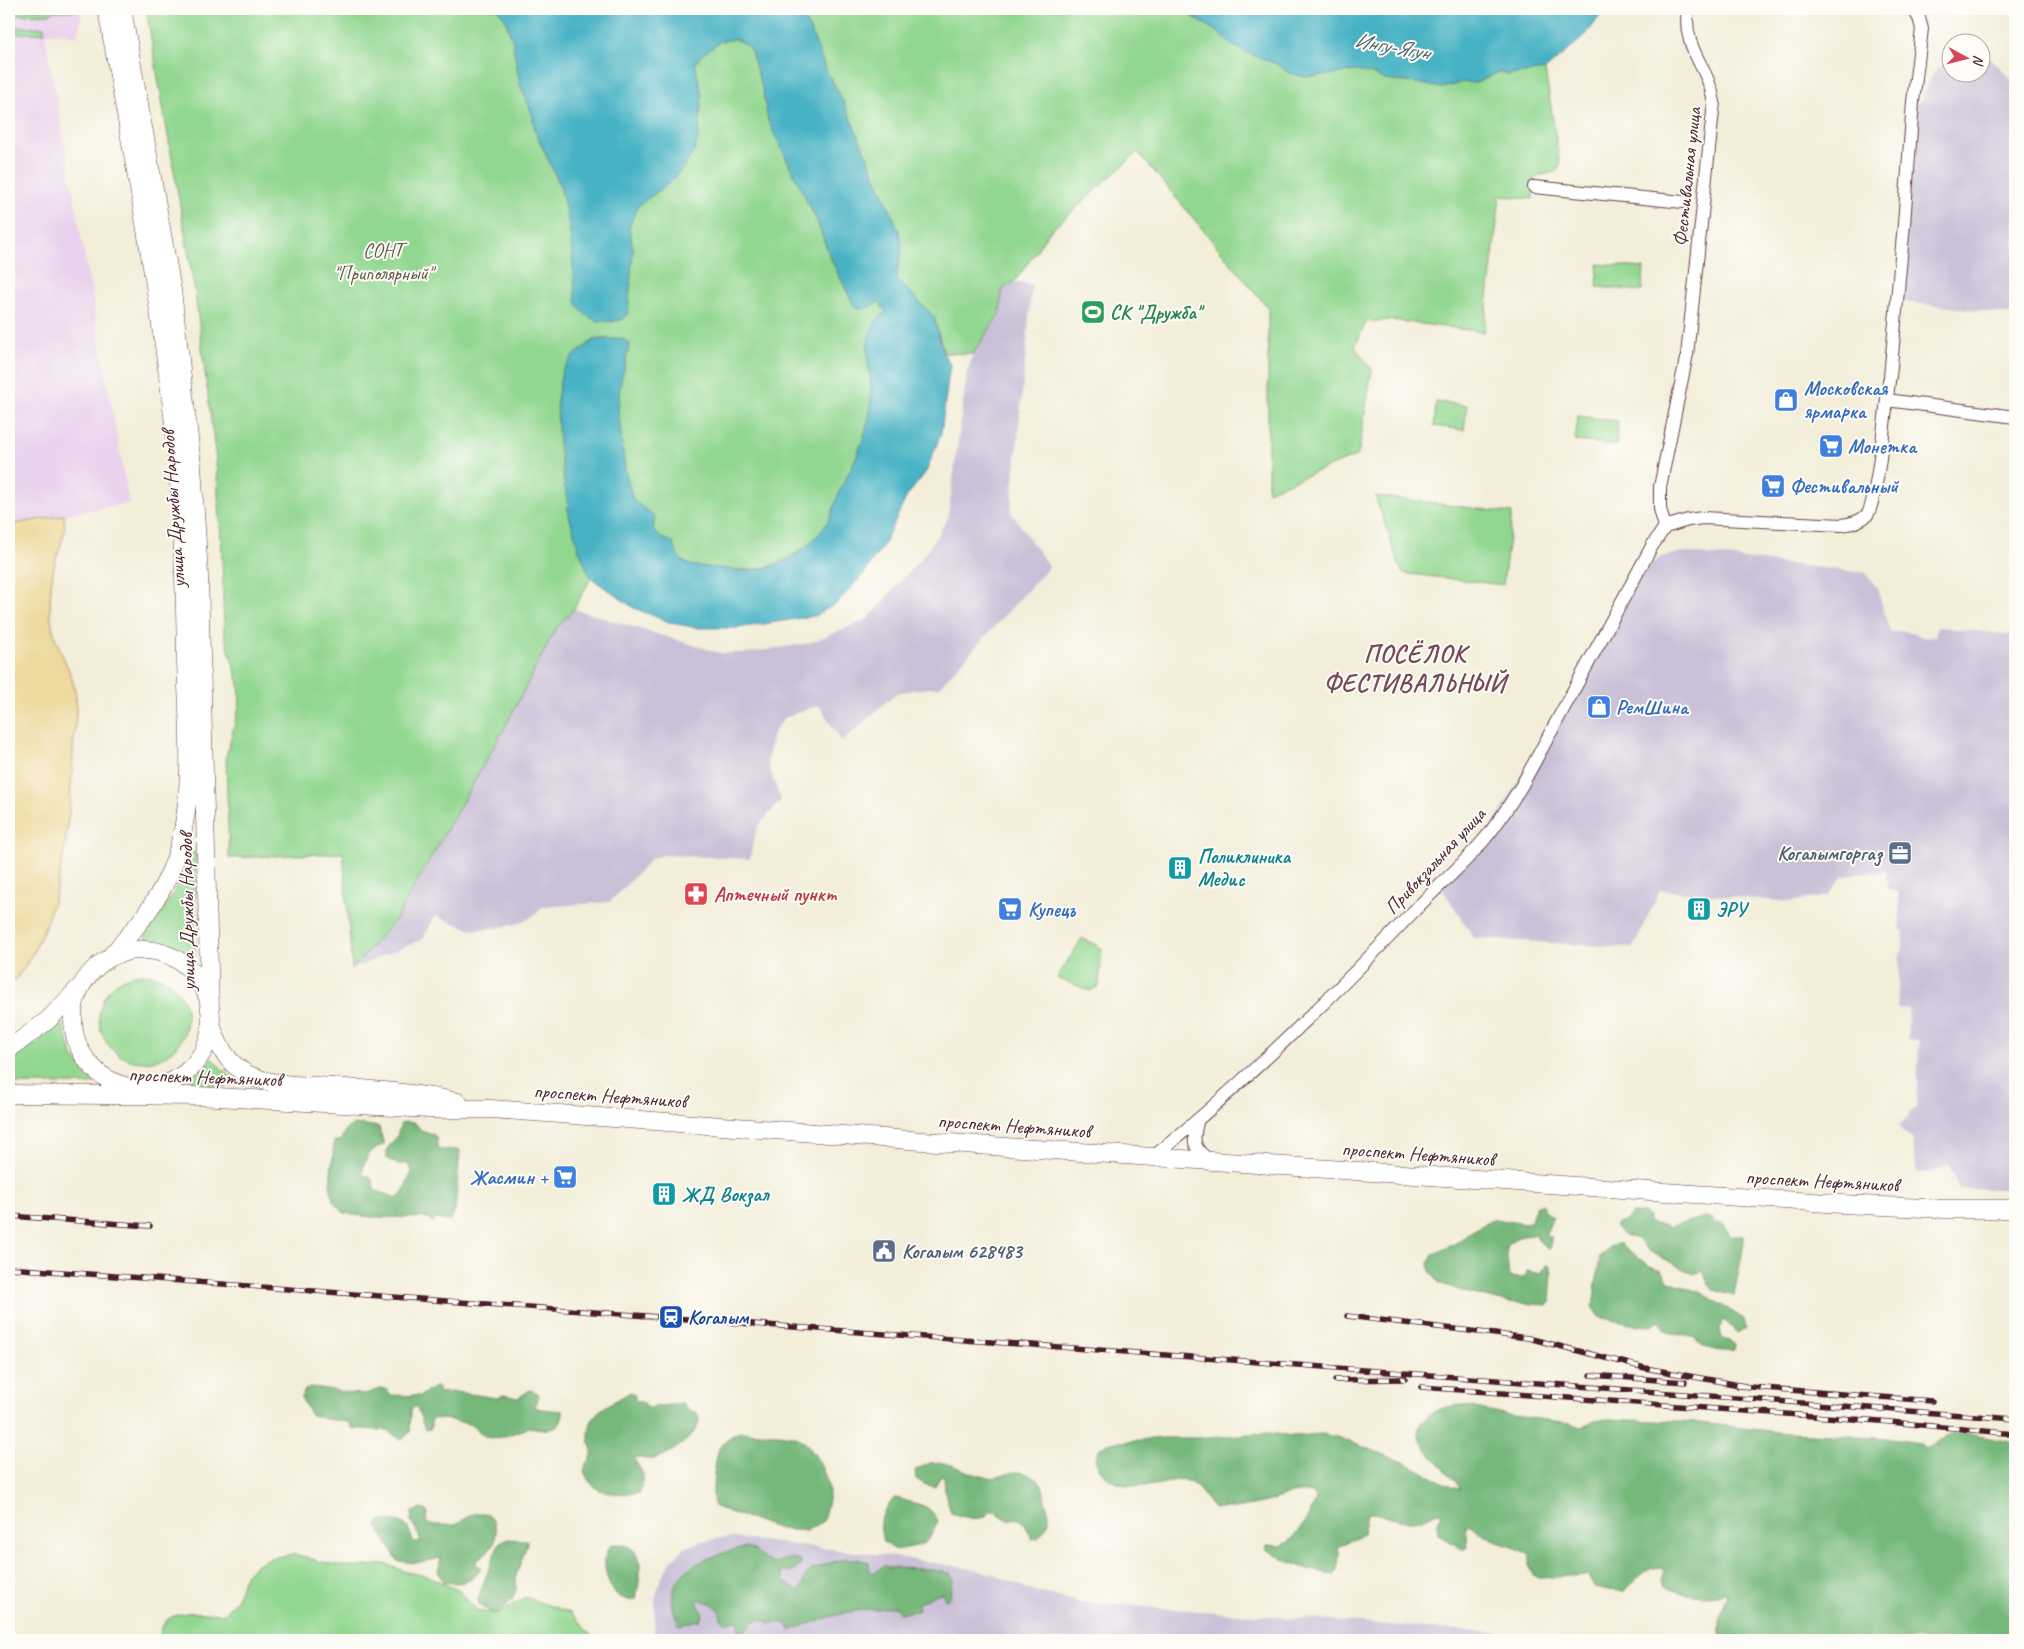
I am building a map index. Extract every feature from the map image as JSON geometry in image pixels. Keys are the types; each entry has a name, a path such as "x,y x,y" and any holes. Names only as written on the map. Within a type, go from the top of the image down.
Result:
{"main road":[{"name":"улица Дружбы Народов","path":"107,9 147,232 173,416 185,576 188,772 184,822 173,868 147,914 109,958"},
{"name":"улица Дружбы Народов","path":"122,9 172,290 192,465 200,585 210,1015"},
{"path":"9,1049 48,1020 94,969 109,958 126,952 144,950 161,952 178,960 191,971 202,985 214,1035 230,1060 247,1074 288,1084 422,1094 491,1109"},
{"path":"83,983 76,999 73,1018 82,1052 93,1067 107,1078 124,1085 199,1096"},
{"path":"83,1095 168,1082 190,1068 205,1046 210,1015"},
{"name":"проспект Нефтяников","path":"9,1094 199,1096 430,1109 491,1109 1842,1204 1961,1209 2015,1209"}],"street":[{"name":"Фестивальная улица","path":"1665,527 1660,509 1660,487 1686,357 1714,102 1709,81 1692,50 1687,35 1688,9"},
{"path":"1665,527 1688,520 1703,518 1842,525 1862,519 1867,514 1874,494 1887,400 1904,224 1913,102 1922,29 1919,18 1913,9"},
{"path":"1534,187 1703,204"},
{"path":"1887,400 2015,417"},
{"name":"Привокзальная улица","path":"1153,1157 1198,1120 1379,948 1484,841 1522,785 1644,560 1665,527"},
{"path":"1198,1120 1194,1136 1196,1148 1212,1161"}],"shaded area":[{"path":"9,9 83,9 77,37 63,33 45,34 129,503 9,525"},
{"path":"1992,59 2015,83 2015,315 1897,301 1913,102 1920,101 1934,72 1942,66 1942,82 1992,82"},
{"path":"1014,282 1032,285 1011,512 1049,567 939,687 895,694 842,742 819,705 784,718 773,733 767,762 781,800 758,826 750,859 663,855 652,858 610,902 543,907 530,918 502,927 473,930 435,916 423,939 352,969 396,919 505,727 555,630 574,609 720,653 746,653 810,643 868,619 928,550 948,518 967,373 973,354 1000,313 1002,290"},
{"path":"1682,552 1866,573 1877,588 1890,632 1905,631 1922,637 1935,636 1937,627 2015,635 2015,1189 1959,1189 1949,1165 1931,1173 1917,1173 1912,1137 1904,1133 1899,1126 1916,1107 1919,1041 1907,1040 1909,1009 1897,1008 1900,952 1902,952 1904,931 1901,931 1898,892 1888,889 1886,871 1843,876 1828,896 1790,902 1660,890 1633,948 1474,938 1440,885 1484,841 1636,575 1661,557"},
{"path":"738,1538 890,1556 962,1567 993,1574 1028,1589 1079,1602 1591,1640 654,1640 655,1599 661,1578 671,1561 684,1548 702,1541"}],"green space":[{"path":"9,9 83,9 78,11 53,11 50,14 9,15"},
{"name":"СОНТ \"Приполярный\"","path":"146,9 497,9 504,16 512,38 520,84 532,113 535,131 560,185 570,229 577,302 611,322 623,319 628,312 633,249 629,227 638,206 673,180 694,151 698,139 702,95 695,64 700,56 721,41 735,39 745,44 751,51 763,91 768,121 816,219 830,257 854,306 861,309 879,301 886,312 875,323 869,342 871,405 867,427 830,519 821,532 802,549 781,562 751,570 688,564 679,557 673,542 661,538 653,529 655,517 633,500 625,471 618,409 620,385 630,343 601,338 594,340 573,356 562,371 557,400 559,446 569,515 579,550 591,578 574,609 555,630 505,727 396,919 352,969 343,853 229,858 226,757 240,703 239,684 224,633 222,557 216,460 195,292"},
{"path":"798,9 1180,9 1219,33 1232,45 1277,64 1289,73 1307,77 1356,71 1373,74 1385,80 1442,88 1463,82 1476,83 1499,72 1508,75 1545,70 1560,164 1557,171 1535,177 1533,199 1500,196 1484,332 1391,320 1366,322 1355,347 1372,370 1358,455 1268,491 1268,308 1138,152 1047,234 1014,282 1002,290 1000,313 973,354 944,353 934,317 896,278 899,265 899,231 844,103 825,68 811,31"},
{"path":"9,27 44,27 45,33 9,34"},
{"path":"1598,264 1644,268 1642,291 1597,287"},
{"path":"1436,402 1467,405 1464,430 1434,426"},
{"path":"1578,416 1618,421 1616,445 1575,441"},
{"path":"1375,496 1512,513 1503,585 1402,573"},
{"path":"192,852 196,853 196,856 195,955 191,956 170,945 159,941 147,940 145,937 172,895"},
{"path":"1082,938 1102,948 1099,986 1090,991 1057,978"},
{"path":"143,974 160,977 168,981 180,993 184,1001 187,1018 184,1035 180,1043 168,1055 160,1059 143,1062 126,1059 118,1055 106,1043 102,1035 99,1018 102,1001 106,993 118,981 126,977"},
{"path":"62,1023 73,1056 96,1083 9,1084 9,1060 37,1043 57,1025"},
{"path":"211,1058 234,1080 233,1085 194,1086 190,1083 190,1079"},
{"path":"401,1123 415,1123 421,1130 433,1134 437,1139 437,1146 440,1150 460,1150 455,1211 450,1221 436,1219 433,1222 428,1218 371,1217 344,1213 333,1201 330,1184 334,1141 340,1141 349,1127 361,1125 379,1127 384,1145 379,1146 368,1156 364,1165 363,1175 369,1176 373,1181 374,1190 397,1198 402,1194 412,1172 408,1164 397,1164 387,1159 387,1149 397,1136"},
{"path":"1542,1204 1544,1211 1553,1217 1545,1236 1551,1237 1551,1247 1548,1250 1538,1240 1536,1234 1518,1237 1506,1246 1509,1277 1523,1278 1527,1271 1542,1272 1546,1265 1549,1265 1552,1273 1550,1303 1547,1305 1506,1302 1468,1293 1439,1283 1430,1271 1429,1262 1433,1255 1456,1243 1472,1231 1496,1219 1525,1224 1531,1221 1536,1205"},
{"path":"1644,1213 1648,1217 1648,1222 1667,1225 1668,1227 1705,1217 1713,1219 1714,1223 1724,1224 1730,1236 1743,1236 1743,1249 1734,1296 1715,1290 1709,1285 1703,1271 1694,1274 1649,1251 1637,1239 1622,1234 1615,1227 1617,1223 1627,1220 1632,1214"},
{"path":"1615,1244 1620,1244 1650,1266 1661,1270 1669,1281 1704,1294 1744,1319 1746,1329 1737,1334 1723,1320 1721,1325 1723,1339 1735,1345 1734,1351 1707,1348 1695,1338 1666,1330 1659,1320 1653,1326 1646,1326 1598,1317 1593,1306 1600,1256"},
{"path":"311,1387 363,1394 386,1389 390,1395 420,1396 438,1387 438,1393 456,1392 497,1398 503,1395 518,1398 530,1390 538,1393 539,1396 535,1407 563,1411 560,1424 552,1429 528,1427 509,1435 489,1438 470,1425 445,1420 431,1419 431,1429 425,1430 417,1407 413,1407 410,1432 402,1440 388,1431 352,1428 349,1422 325,1419 310,1414 301,1397 305,1390"},
{"path":"630,1392 634,1394 636,1401 644,1403 644,1406 648,1408 682,1403 689,1410 697,1413 699,1421 693,1433 687,1439 665,1455 649,1459 633,1457 643,1474 640,1493 623,1494 607,1492 593,1486 584,1471 592,1454 589,1441 590,1428 596,1414"},
{"path":"1462,1405 1513,1416 1571,1423 1580,1427 1588,1425 1593,1421 1609,1419 1700,1423 1787,1433 1877,1437 1921,1443 1923,1448 1955,1434 2015,1442 2015,1640 1721,1640 1721,1614 1727,1593 1704,1596 1674,1591 1665,1584 1663,1579 1664,1571 1661,1567 1645,1572 1625,1591 1595,1588 1587,1575 1540,1578 1533,1576 1530,1566 1530,1555 1489,1538 1472,1527 1466,1525 1468,1547 1466,1549 1462,1549 1438,1534 1437,1524 1442,1513 1437,1512 1413,1521 1375,1513 1367,1514 1363,1534 1338,1547 1338,1570 1334,1574 1324,1573 1298,1566 1266,1549 1267,1545 1283,1545 1294,1537 1307,1519 1316,1499 1312,1493 1296,1492 1256,1504 1214,1509 1197,1488 1189,1482 1178,1480 1141,1486 1122,1484 1106,1477 1095,1460 1099,1449 1107,1443 1269,1433 1293,1436 1322,1434 1337,1437 1406,1463 1453,1488 1460,1489 1424,1446 1420,1438 1419,1429 1423,1420 1431,1413 1446,1407"},
{"path":"740,1432 779,1434 793,1436 804,1441 819,1462 828,1487 829,1497 823,1521 806,1531 780,1529 715,1507 713,1495 714,1478 719,1449 722,1443"},
{"path":"939,1462 986,1477 994,1478 1016,1472 1035,1477 1042,1485 1049,1512 1046,1528 1038,1538 1032,1539 1024,1522 1017,1518 1007,1520 995,1511 990,1511 982,1518 977,1519 951,1513 945,1493 944,1476 940,1477 935,1487 924,1484 916,1479 915,1470 930,1463"},
{"path":"894,1498 923,1506 935,1516 938,1521 934,1530 931,1536 923,1543 896,1550 883,1542 881,1523 883,1513"},
{"path":"420,1509 426,1510 428,1514 426,1521 430,1525 455,1525 468,1516 479,1513 484,1513 492,1519 496,1533 494,1543 475,1564 481,1567 478,1573 470,1580 461,1583 443,1582 438,1571 441,1558 416,1563 398,1561 377,1526 380,1521 399,1521 406,1525 413,1542 416,1543 420,1540 411,1521 412,1512"},
{"path":"508,1539 527,1540 516,1576 516,1590 512,1600 499,1613 490,1612 479,1604 478,1598 500,1542"},
{"path":"612,1544 624,1545 632,1549 640,1562 636,1600 631,1601 619,1596 609,1583 605,1561 608,1549"},
{"path":"746,1547 755,1550 775,1564 785,1559 802,1561 796,1569 781,1572 783,1581 799,1591 806,1575 814,1569 846,1559 857,1559 869,1563 869,1569 875,1573 884,1565 888,1568 928,1569 950,1573 953,1580 950,1596 945,1600 943,1593 937,1594 918,1603 919,1609 916,1611 899,1613 897,1607 866,1609 823,1619 792,1630 784,1623 769,1624 767,1621 757,1620 746,1631 740,1632 737,1621 726,1622 721,1619 717,1607 699,1600 697,1602 703,1614 700,1620 679,1625 673,1607 673,1592 678,1580 700,1562"},
{"path":"294,1554 333,1565 355,1567 386,1564 406,1572 428,1576 460,1591 477,1611 499,1614 525,1597 571,1613 595,1640 159,1640 163,1625 168,1619 175,1616 191,1613 224,1614 236,1600 245,1575 255,1565 270,1558"}],"sand":[{"path":"64,515 65,522 62,541 54,566 51,585 50,606 55,638 72,678 76,698 69,811 59,876 41,937 27,964 9,987 9,525"}],"water":[{"path":"497,9 798,9 811,31 825,68 844,103 899,231 902,247 896,278 934,317 943,353 950,364 941,434 926,472 907,496 884,544 864,574 837,603 815,616 738,628 698,628 671,623 634,608 591,578 579,550 569,515 559,446 557,400 562,371 573,356 594,340 622,338 630,343 620,385 618,409 625,471 633,500 655,517 653,529 661,538 673,542 676,551 684,562 696,566 741,570 757,570 772,567 792,557 810,544 818,536 833,512 865,432 871,398 868,343 870,332 875,323 886,312 879,301 867,308 854,306 830,257 816,219 768,121 763,91 751,51 745,44 735,39 721,41 700,56 695,64 702,95 698,139 694,151 673,180 638,206 629,227 633,249 628,312 623,319 609,322 602,321 585,314 576,302 570,229 560,185 535,131 532,113 520,84 512,38 504,17"},
{"name":"Ингу-Ягун","path":"1180,9 1605,9 1586,35 1545,70 1508,75 1499,72 1476,83 1463,82 1442,88 1385,80 1373,74 1356,71 1307,77 1289,73 1277,64 1247,53 1232,45 1219,33"}],"railway":[{"path":"9,1216 150,1226"},
{"path":"9,1268 2015,1419"},
{"path":"1347,1316 1528,1338 1645,1368 1745,1386"},
{"path":"1591,1375 1685,1382"},
{"path":"1335,1380 1405,1379"},
{"path":"1738,1386 1932,1401"},
{"path":"1421,1387 1880,1421 2015,1434"}],"place":[{"name":"СК \"Дружба\"","path":"1093,312"},
{"name":"Московская ярмарка","path":"1786,400"},
{"name":"Монетка","path":"1831,446"},
{"name":"Фестивальный","path":"1773,486"},
{"name":"РемШина","path":"1599,707"},
{"name":"Когалымгоргаз","path":"1900,853"},
{"name":"Поликлиника Медис","path":"1180,868"},
{"name":"Аптечный пункт","path":"696,894"},
{"name":"Купецъ","path":"1010,909"},
{"name":"ЭРУ","path":"1699,909"},
{"name":"Жасмин +","path":"565,1177"},
{"name":"ЖД Вокзал","path":"664,1194"},
{"name":"Когалым 628483","path":"884,1251"},
{"name":"Когалым","path":"671,1317"}],"district":[{"name":"ПОСЁЛОК ФЕСТИВАЛЬНЫЙ","path":"1415,668"}]}
